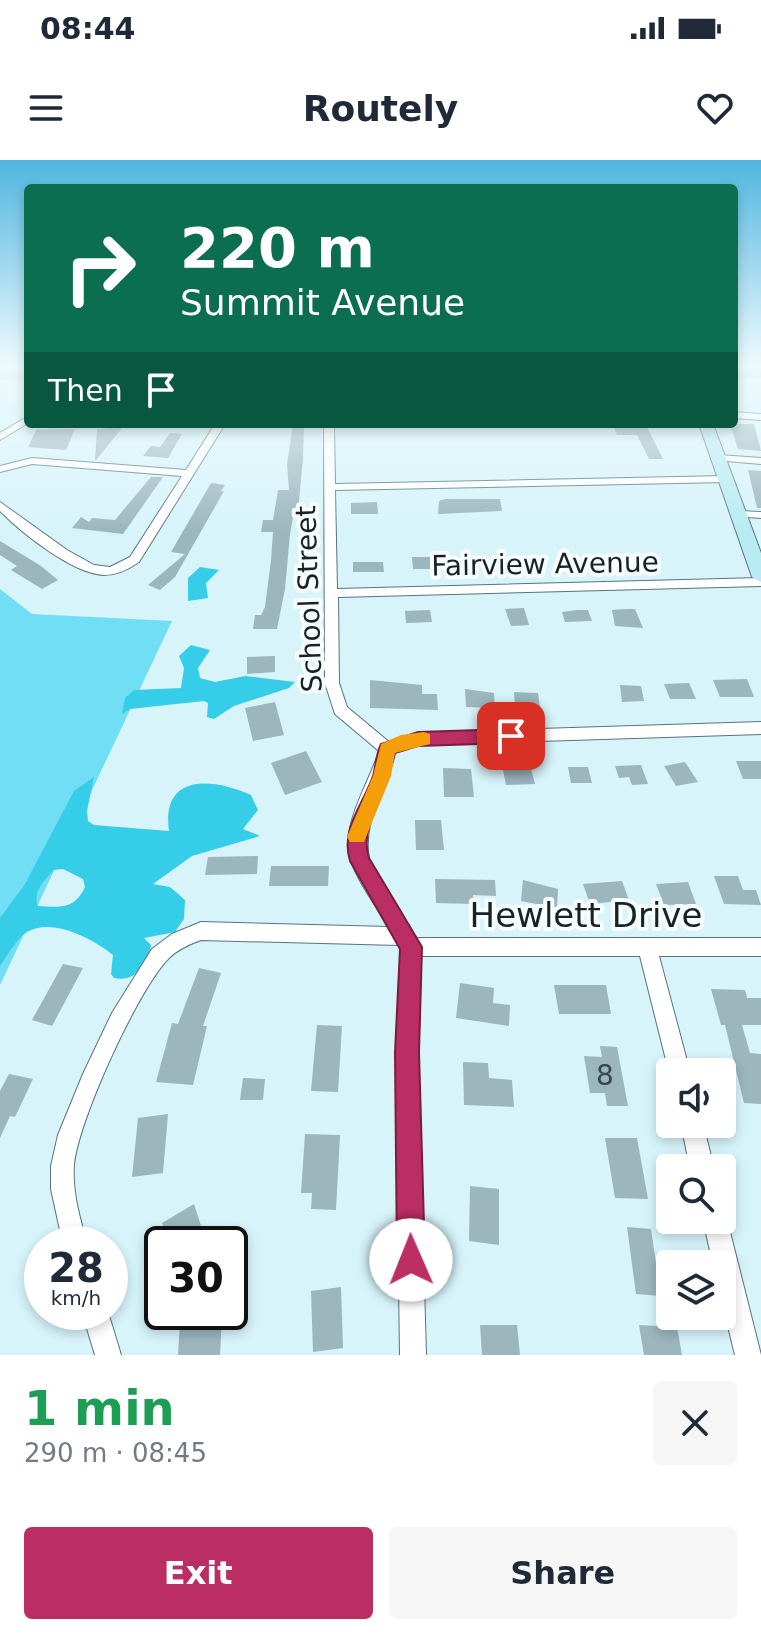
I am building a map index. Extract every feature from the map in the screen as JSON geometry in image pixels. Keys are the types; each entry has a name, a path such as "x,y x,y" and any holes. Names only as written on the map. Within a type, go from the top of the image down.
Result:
{"main road":[{"path":"708,428 761,580"}],"street":[{"path":"0,437 24,422"},
{"path":"0,505 73,558 100,571 122,568 135,559 217,428"},
{"name":"School Street","path":"329,428 332,683 336,701 350,720 387,749"},
{"path":"719,458 761,461"},
{"path":"0,469 32,461 188,473"},
{"path":"329,487 726,479"},
{"path":"738,514 761,515"},
{"name":"Fairview Avenue","path":"331,593 761,580"},
{"path":"413,1355 407,1059 408,942 360,861 355,846 362,820 382,776 387,749 418,739 761,728"},
{"name":"Hewlett Drive","path":"69,1226 62,1202 64,1154 98,1067 143,979 159,955 178,939 201,931 408,942 761,947"},
{"path":"647,947 675,1058"},
{"path":"718,1234 748,1355"},
{"path":"100,1330 108,1355"}],"shaded area":[{"path":"200,567 219,570 206,583 208,598 188,601 188,578"},
{"path":"0,589 32,614 172,621 0,985"},
{"path":"191,645 210,650 198,668 200,678 215,682 245,676 295,682 289,688 234,706 214,719 207,717 208,703 204,701 130,709 122,714 125,698 134,690 181,688 184,668 179,656"},
{"path":"94,777 87,811 88,821 94,825 169,831 173,799 181,790 205,783 251,795 258,810 243,829 260,836 192,856 153,884 170,887 185,900 184,919 175,932 144,938 151,945 147,959 128,978 114,978 111,974 113,955 105,949 60,928 37,928 27,932 0,966 0,918 25,884 74,791","holes":["63,869 83,879 85,887 76,900 66,906 38,906 38,891 54,870"]}],"building":[{"path":"738,424 754,424 761,451 738,449 731,428 738,428"},
{"path":"122,428 95,460 97,429"},
{"path":"292,428 304,428 298,512 294,512 290,534 285,589 277,629 253,629 255,615 261,615 265,607 271,560 273,532 261,532 263,520 273,520 278,490 289,490 287,464"},
{"path":"614,428 648,428 663,459 649,459 637,435 617,435"},
{"path":"75,429 66,450 28,447 36,430"},
{"path":"170,433 182,434 168,458 143,456 151,446 160,447"},
{"path":"748,470 761,471 761,508 757,508"},
{"path":"151,477 163,477 123,534 72,528 81,517 89,522 92,518 115,520"},
{"path":"211,483 225,485 221,491 224,491 175,577 160,590 148,585 185,554 171,552"},
{"path":"500,499 502,511 438,514 439,501"},
{"path":"377,502 378,514 351,514 351,503"},
{"path":"0,541 58,580 42,589 11,570 17,566 0,555"},
{"path":"412,557 443,557 444,569 413,569"},
{"path":"583,557 624,558 624,566 588,568"},
{"path":"353,562 383,562 384,572 353,572"},
{"path":"524,608 529,625 511,626 505,609"},
{"path":"635,609 643,628 615,626 612,610"},
{"path":"430,610 432,622 406,623 405,611"},
{"path":"588,610 592,621 565,622 562,612"},
{"path":"275,656 275,672 247,674 247,657"},
{"path":"747,679 754,697 720,697 713,680"},
{"path":"370,680 422,685 422,694 437,694 438,710 370,708"},
{"path":"689,683 696,699 670,699 664,684"},
{"path":"620,685 641,686 644,701 622,702"},
{"path":"465,689 494,693 495,708 466,707"},
{"path":"514,692 538,693 540,708 515,707"},
{"path":"275,702 284,735 253,741 245,708"},
{"path":"306,751 322,782 285,795 271,763"},
{"path":"736,761 761,761 761,779 743,779"},
{"path":"685,762 698,782 676,786 664,766"},
{"path":"641,765 648,784 632,785 629,777 619,778 615,766"},
{"path":"568,767 588,767 592,783 571,783"},
{"path":"443,768 471,769 474,797 444,797"},
{"path":"531,769 535,784 506,785 503,770"},
{"path":"415,820 441,820 444,850 416,850"},
{"path":"258,856 257,874 205,875 208,857"},
{"path":"271,866 329,866 328,886 269,886"},
{"path":"714,876 738,876 743,890 756,890 761,905 724,904"},
{"path":"435,879 495,880 496,896 473,895 473,904 436,903"},
{"path":"523,880 558,889 557,908 521,901"},
{"path":"622,881 629,900 590,904 583,884"},
{"path":"688,882 696,904 664,905 656,884"},
{"path":"63,964 83,968 52,1026 32,1020"},
{"path":"199,968 221,973 203,1026 207,1026 193,1085 156,1082 172,1023 178,1024"},
{"path":"460,983 494,988 493,1003 510,1005 509,1026 456,1018"},
{"path":"554,985 606,985 611,1014 559,1014"},
{"path":"711,989 745,990 747,998 761,998 761,1025 742,1025 750,1053 761,1054 761,1104 744,1103 736,1058 733,1058 725,1025 721,1025"},
{"path":"317,1025 342,1026 338,1092 311,1091"},
{"path":"600,1046 617,1047 628,1106 607,1106 605,1093 590,1093 584,1056 602,1057"},
{"path":"463,1062 488,1063 489,1078 512,1080 514,1107 464,1105"},
{"path":"9,1074 33,1079 15,1117 10,1116 0,1138 0,1091"},
{"path":"243,1078 265,1079 263,1100 240,1100"},
{"path":"168,1114 163,1173 132,1177 138,1118"},
{"path":"305,1134 340,1135 336,1210 311,1209 312,1193 301,1193"},
{"path":"605,1138 637,1138 648,1199 615,1198"},
{"path":"470,1186 499,1189 499,1245 469,1241"},
{"path":"194,1204 201,1226 163,1226 162,1223"},
{"path":"627,1227 651,1229 656,1262 656,1296 636,1294"},
{"path":"341,1287 343,1348 313,1352 311,1291"},
{"path":"480,1325 517,1325 520,1355 482,1355"},
{"path":"639,1325 656,1326 656,1330 678,1330 682,1355 644,1355"},
{"path":"180,1330 221,1330 220,1355 178,1355"}],"slow traffic":[{"path":"357,837 382,776 387,749 401,742 424,739"}],"route":[{"path":"411,1260 407,1052 411,947 360,861 355,846 357,833 382,776 387,749 418,739 511,736"}]}
